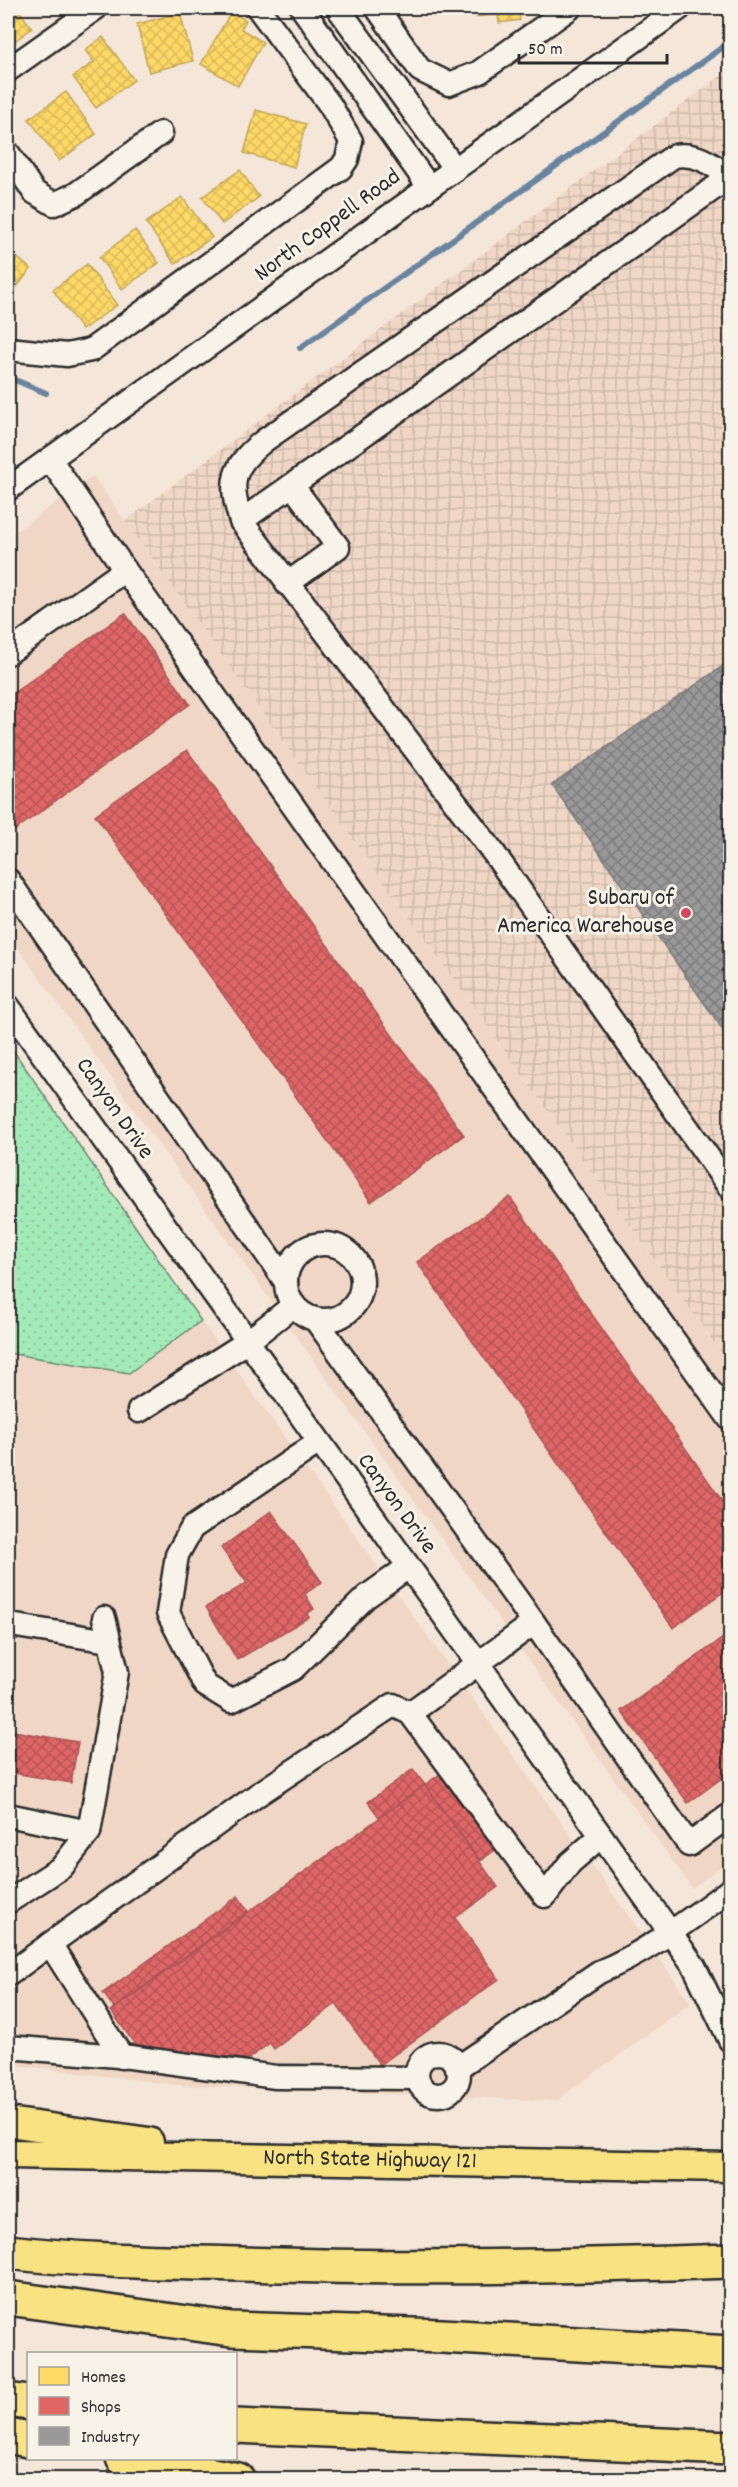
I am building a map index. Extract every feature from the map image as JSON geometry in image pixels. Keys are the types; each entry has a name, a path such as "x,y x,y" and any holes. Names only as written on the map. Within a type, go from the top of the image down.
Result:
{"highway":[{"path":"8,2252 61,2259 364,2268 564,2267 730,2261"},
{"path":"8,2298 231,2329 442,2336 730,2353"},
{"path":"8,2400 27,2403"},
{"path":"237,2426 730,2448"},
{"path":"8,2436 27,2440"},
{"path":"133,2460 238,2480"}],"main road":[{"path":"8,2122 138,2141 321,2160"},
{"name":"North State Highway 121","path":"8,2154 730,2167"}],"street":[{"path":"8,70 96,8"},
{"path":"8,349 67,355 91,350 341,168 347,159 351,141 330,105 258,8"},
{"path":"302,8 429,187"},
{"path":"338,8 455,169"},
{"path":"377,8 420,70 449,84 478,73 570,8"},
{"name":"North Coppell Road","path":"8,489 680,8"},
{"path":"8,153 34,192 54,204 76,194 161,133"},
{"path":"241,521 730,177 704,158 686,154 674,156 265,440 247,454 234,476 233,497 241,521 493,852 730,1188"},
{"path":"50,459 125,570 730,1419"},
{"path":"287,584 338,547 292,485"},
{"path":"8,653 125,570"},
{"path":"8,880 285,1281 294,1305 303,1314 315,1319 327,1320 340,1317 354,1305 362,1288 362,1275 357,1263 339,1246 314,1245 303,1250 294,1258 285,1281"},
{"name":"Canyon Drive","path":"8,1006 694,1966 730,2040"},
{"path":"139,1411 247,1342 294,1305"},
{"path":"315,1319 534,1623 689,1845 730,1815"},
{"path":"319,1442 192,1528 177,1555 168,1613 205,1684 231,1701 293,1669 366,1597 408,1567"},
{"path":"8,1902 62,1867 89,1832 117,1672 104,1618"},
{"path":"410,1713 534,1623"},
{"path":"10,1625 109,1641"},
{"path":"8,1975 260,1793 393,1705 410,1713 544,1896 570,1863 600,1836"},
{"path":"8,1815 89,1832"},
{"path":"8,2047 122,2057 276,2077 417,2078 424,2090 437,2095 444,2094 456,2085 458,2068 599,1971 614,1966 670,1932 730,1890"},
{"path":"50,1944 122,2057"}],"shaded area":[{"path":"730,69 730,1365 125,521"},
{"path":"93,476 730,1365 730,1860 692,1888 8,934 8,537"},
{"path":"201,1321 691,2003 556,2101 178,2085 8,2064 8,1353 129,1373"}],"green space":[{"path":"8,1043 201,1321 129,1373 8,1353"}],"building: Homes":[{"path":"8,8 17,8 32,28 8,46"},
{"path":"474,8 518,8 520,20 499,23 498,14 476,17"},
{"path":"231,12 246,20 241,29 263,42 238,86 201,64"},
{"path":"180,13 193,61 149,72 137,24"},
{"path":"103,37 134,80 96,108 73,77 94,62 85,50"},
{"path":"66,92 96,134 59,161 29,119"},
{"path":"256,110 306,124 294,167 244,153"},
{"path":"240,170 259,197 222,224 202,197"},
{"path":"182,197 212,237 175,264 146,223"},
{"path":"135,230 159,263 122,289 99,257"},
{"path":"8,250 31,269 8,298"},
{"path":"87,264 117,305 82,330 53,290"}],"building: Shops":[{"path":"125,613 190,704 8,835 8,697"},
{"path":"187,750 464,1135 371,1202 95,815"},
{"path":"510,1197 730,1512 730,1587 673,1628 417,1262"},
{"path":"271,1511 322,1582 305,1594 314,1609 307,1614 309,1617 237,1660 206,1607 247,1583 221,1548"},
{"path":"730,1633 730,1772 688,1803 621,1711"},
{"path":"8,1730 78,1742 71,1783 8,1772"},
{"path":"413,1769 425,1785 379,1817 368,1802"},
{"path":"440,1774 495,1850 480,1861 425,1785"},
{"path":"425,1785 498,1887 455,1918 499,1979 380,2065 336,2004 274,2049 270,2043 248,2059 137,2047 111,2011"},
{"path":"238,1896 248,1911 114,2008 103,1993"}],"building: Industry":[{"name":"Subaru of America Warehouse","path":"730,661 730,1040 552,785"}],"waterway":[{"path":"300,348 730,42"},
{"path":"8,377 46,393"}],"place":[{"name":"Subaru of America Warehouse","path":"686,913"}]}
